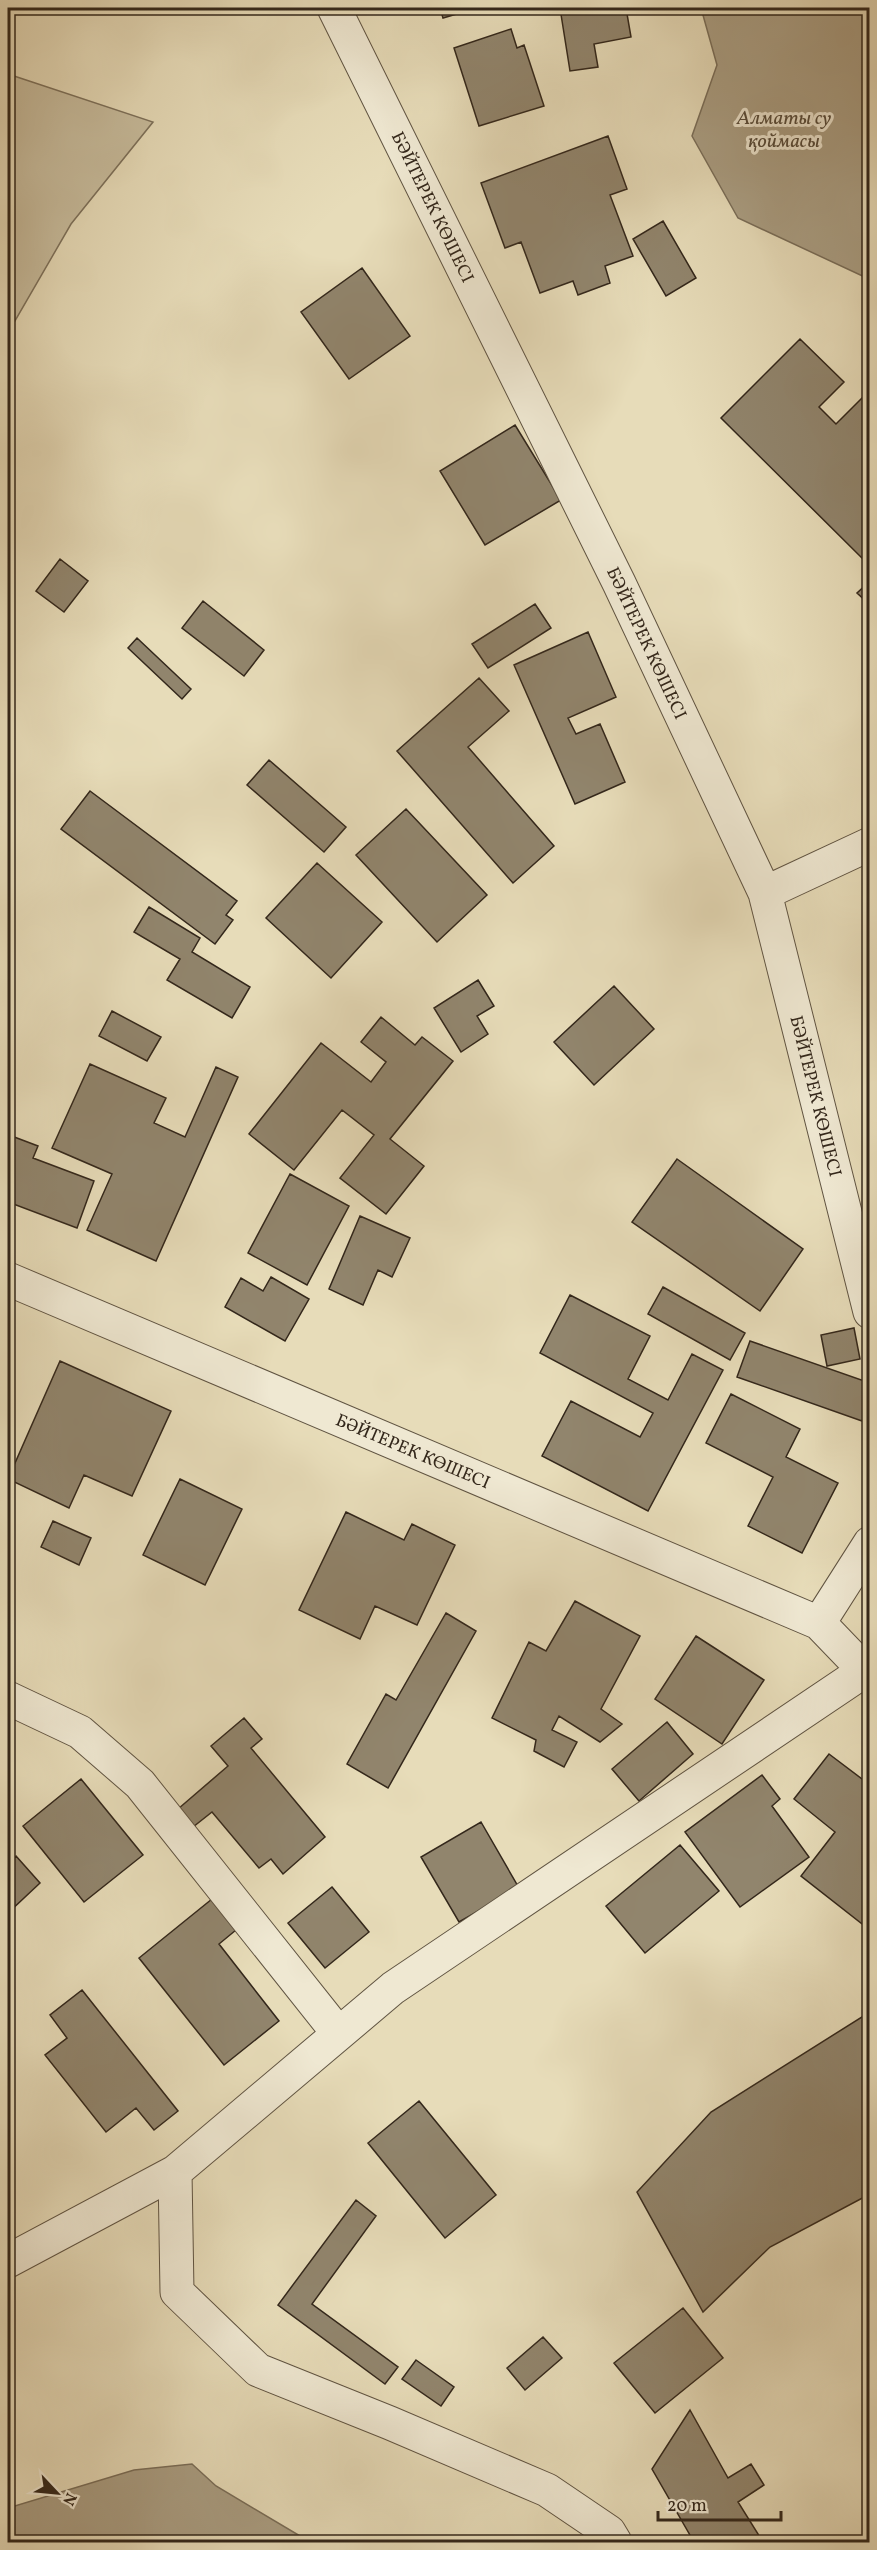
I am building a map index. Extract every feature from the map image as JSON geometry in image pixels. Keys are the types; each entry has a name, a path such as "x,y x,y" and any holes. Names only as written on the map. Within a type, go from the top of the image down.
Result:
{"street":[{"name":"БӘЙТЕРЕК КӨШЕСІ","path":"334,8 619,582 765,893 870,1312"},
{"path":"765,893 870,844"},
{"name":"БӘЙТЕРЕК КӨШЕСІ","path":"8,1279 819,1623 867,1673"},
{"path":"819,1623 870,1543"},
{"path":"8,2261 175,2172 393,1988 867,1673"},
{"path":"8,1698 80,1732 140,1784 338,2033"},
{"path":"175,2172 177,2292 258,2370 547,2490 609,2532 615,2542"}],"shaded area":[{"path":"8,74 153,122 71,224 8,333"}],"water":[{"name":"Алматы су қоймасы","path":"701,8 869,8 869,279 738,218 692,136 717,65"},
{"path":"192,2464 216,2486 300,2536 336,2542 8,2542 8,2508 134,2470"}],"building":[{"path":"440,8 477,8 443,18"},
{"path":"560,8 626,8 631,37 594,44 598,67 570,71"},
{"path":"511,29 517,48 524,45 544,106 479,126 454,48"},
{"path":"608,136 627,189 610,195 633,256 605,266 610,283 578,295 573,281 540,293 521,242 505,248 481,183"},
{"path":"663,221 696,278 666,296 633,239"},
{"path":"362,268 410,336 349,379 301,312"},
{"path":"800,339 844,382 819,407 836,424 870,390 870,566 721,418"},
{"path":"515,425 561,500 485,545 440,471"},
{"path":"60,559 88,581 64,612 36,591"},
{"path":"870,581 870,605 857,593"},
{"path":"203,601 264,650 244,676 182,628"},
{"path":"535,604 551,628 488,668 472,644"},
{"path":"588,632 616,697 568,718 576,734 600,724 625,782 575,804 514,665"},
{"path":"137,638 191,689 182,699 128,648"},
{"path":"479,678 509,711 468,747 554,846 513,883 397,751"},
{"path":"269,760 346,827 324,852 247,785"},
{"path":"90,791 237,901 226,915 233,920 215,944 61,829"},
{"path":"406,809 487,895 437,942 356,855"},
{"path":"317,863 382,922 331,978 266,918"},
{"path":"149,907 200,938 192,952 250,987 232,1018 167,980 180,959 134,932"},
{"path":"478,980 494,1006 477,1016 488,1034 461,1052 434,1008"},
{"path":"614,986 654,1029 594,1085 554,1042"},
{"path":"112,1011 161,1037 147,1061 99,1036"},
{"path":"381,1017 415,1045 422,1037 453,1061 390,1139 424,1166 386,1214 340,1178 374,1135 342,1110 294,1170 249,1134 321,1043 371,1082 386,1062 361,1042"},
{"path":"90,1064 166,1098 154,1123 185,1137 216,1067 238,1077 156,1261 87,1230 112,1174 52,1148"},
{"path":"9,1135 38,1146 33,1158 94,1181 77,1228 8,1202"},
{"path":"677,1159 803,1249 760,1311 632,1222"},
{"path":"290,1174 349,1206 307,1285 248,1253"},
{"path":"360,1216 410,1238 392,1277 378,1270 363,1305 329,1289"},
{"path":"271,1277 309,1299 285,1341 225,1307 241,1278 263,1291"},
{"path":"663,1287 745,1333 730,1360 648,1314"},
{"path":"570,1295 650,1336 628,1379 668,1400 692,1354 723,1370 648,1511 542,1456 571,1401 640,1437 653,1413 540,1353"},
{"path":"854,1328 860,1359 827,1366 821,1335"},
{"path":"750,1341 870,1383 870,1400 862,1421 737,1377"},
{"path":"60,1361 171,1411 132,1496 84,1475 69,1508 8,1479"},
{"path":"731,1394 800,1429 786,1457 838,1483 802,1553 748,1526 773,1477 706,1443"},
{"path":"180,1479 242,1509 205,1585 143,1555"},
{"path":"346,1512 404,1540 412,1524 455,1545 417,1625 375,1606 360,1639 299,1610"},
{"path":"53,1521 91,1538 79,1565 41,1547"},
{"path":"575,1601 640,1636 601,1709 622,1724 600,1742 559,1716 552,1730 577,1742 564,1767 534,1751 536,1740 492,1718 529,1642 546,1651"},
{"path":"446,1613 476,1631 388,1788 347,1764 386,1694 396,1700"},
{"path":"696,1636 764,1680 722,1744 655,1699"},
{"path":"244,1718 262,1739 251,1748 325,1837 283,1874 271,1859 259,1868 212,1812 193,1827 178,1809 228,1766 211,1746"},
{"path":"667,1722 693,1754 639,1801 612,1769"},
{"path":"829,1754 870,1785 870,1923 866,1927 801,1876 835,1832 794,1799"},
{"path":"762,1775 780,1799 772,1806 809,1857 740,1907 685,1832"},
{"path":"81,1779 143,1855 84,1902 23,1826"},
{"path":"481,1822 519,1888 459,1922 421,1857"},
{"path":"680,1845 719,1891 645,1953 606,1906"},
{"path":"16,1856 40,1883 8,1913 8,1864"},
{"path":"332,1887 369,1932 325,1968 288,1923"},
{"path":"212,1899 236,1930 219,1944 279,2021 224,2065 139,1958"},
{"path":"82,1990 178,2111 154,2130 136,2108 106,2132 45,2055 67,2038 50,2015"},
{"path":"865,2015 870,2023 870,2194 770,2247 703,2312 637,2192 711,2112"},
{"path":"419,2101 496,2195 445,2238 368,2143"},
{"path":"356,2200 376,2216 312,2304 398,2367 385,2384 278,2305"},
{"path":"683,2308 723,2358 655,2413 614,2363"},
{"path":"543,2337 562,2358 525,2390 507,2368"},
{"path":"416,2360 454,2387 441,2406 402,2379"},
{"path":"690,2410 728,2478 751,2464 764,2485 738,2502 763,2542 694,2542 652,2469"}]}
